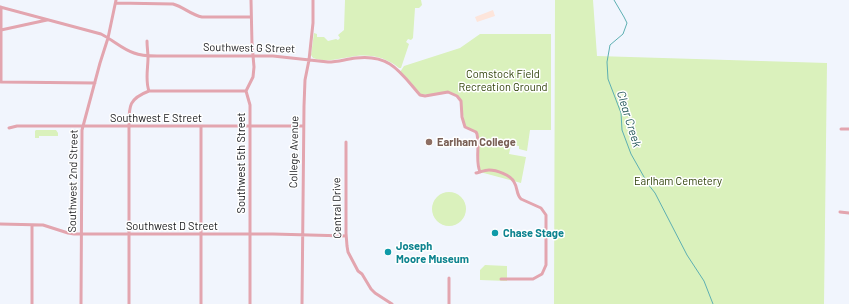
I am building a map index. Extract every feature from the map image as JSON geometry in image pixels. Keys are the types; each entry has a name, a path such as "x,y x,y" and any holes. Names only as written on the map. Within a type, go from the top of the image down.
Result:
{"street":[{"path":"129,304 129,126 130,108 132,102 137,97 149,91 246,91 254,74 251,17 252,0"},
{"name":"College Avenue","path":"302,304 303,126 305,80 313,23 313,0"},
{"path":"116,2 165,2 180,6 193,14 202,17 251,17"},
{"name":"Southwest 2nd Street","path":"81,304 82,130 108,38 116,2"},
{"path":"0,7 0,80 2,83 95,83"},
{"name":"Southwest G Street","path":"0,7 101,34 127,50 148,56 278,56 334,62 355,58 377,58 388,62 396,68 420,95 424,96 448,92 457,96 461,101 462,117 465,127 476,132 477,134 478,173 488,170 510,177 514,181 519,197 541,208 546,215 546,265 542,274 533,279 501,279"},
{"path":"1,30 49,20"},
{"path":"147,41 147,83 149,91"},
{"name":"Southwest 5th Street","path":"246,91 250,105 250,304"},
{"name":"Southwest E Street","path":"9,128 17,126 303,126"},
{"path":"201,127 201,304"},
{"path":"841,129 849,129"},
{"name":"Central Drive","path":"346,142 346,236 348,252 358,271 362,274 375,293 392,304"},
{"path":"840,212 849,212"},
{"name":"Southwest D Street","path":"0,224 43,225 68,234 250,234 346,236"},
{"path":"32,225 32,304"},
{"path":"449,278 449,304"}],"shaded area":[{"path":"493,10 495,16 477,22 475,17"}],"green space":[{"path":"345,0 421,0 422,5 419,8 415,8 413,38 411,40 408,39 406,42 409,44 401,68 384,59 368,56 356,56 329,60 313,58 311,55 314,33 317,34 317,37 324,37 328,41 338,40 340,38 338,35 344,30"},
{"name":"Earlham Cemetery","path":"555,0 593,0 597,56 827,63 824,304 554,304"},
{"name":"Comstock Field Recreation Ground","path":"480,34 551,34 551,130 530,130 527,151 519,149 519,146 511,145 509,154 526,157 521,183 480,172 478,138 476,132 465,127 461,101 457,96 448,92 420,95 400,72 404,66 460,48"},
{"path":"36,130 56,130 58,136 39,136 39,138 35,138"},
{"path":"446,192 452,192 456,193 463,199 466,209 465,216 459,223 452,226 446,226 442,225 435,219 432,212 432,206 433,202 439,195"},
{"path":"485,265 507,266 507,281 480,280 480,270"}],"waterway":[{"name":"Clear Creek","path":"614,0 627,23 623,34 610,45 607,62 608,79 621,113 622,130 631,154 648,184 655,193 687,255 704,281 713,304"}],"place":[{"name":"Earlham College","path":"429,142"},
{"name":"Chase Stage","path":"495,233"},
{"name":"Joseph Moore Museum","path":"388,252"}]}
